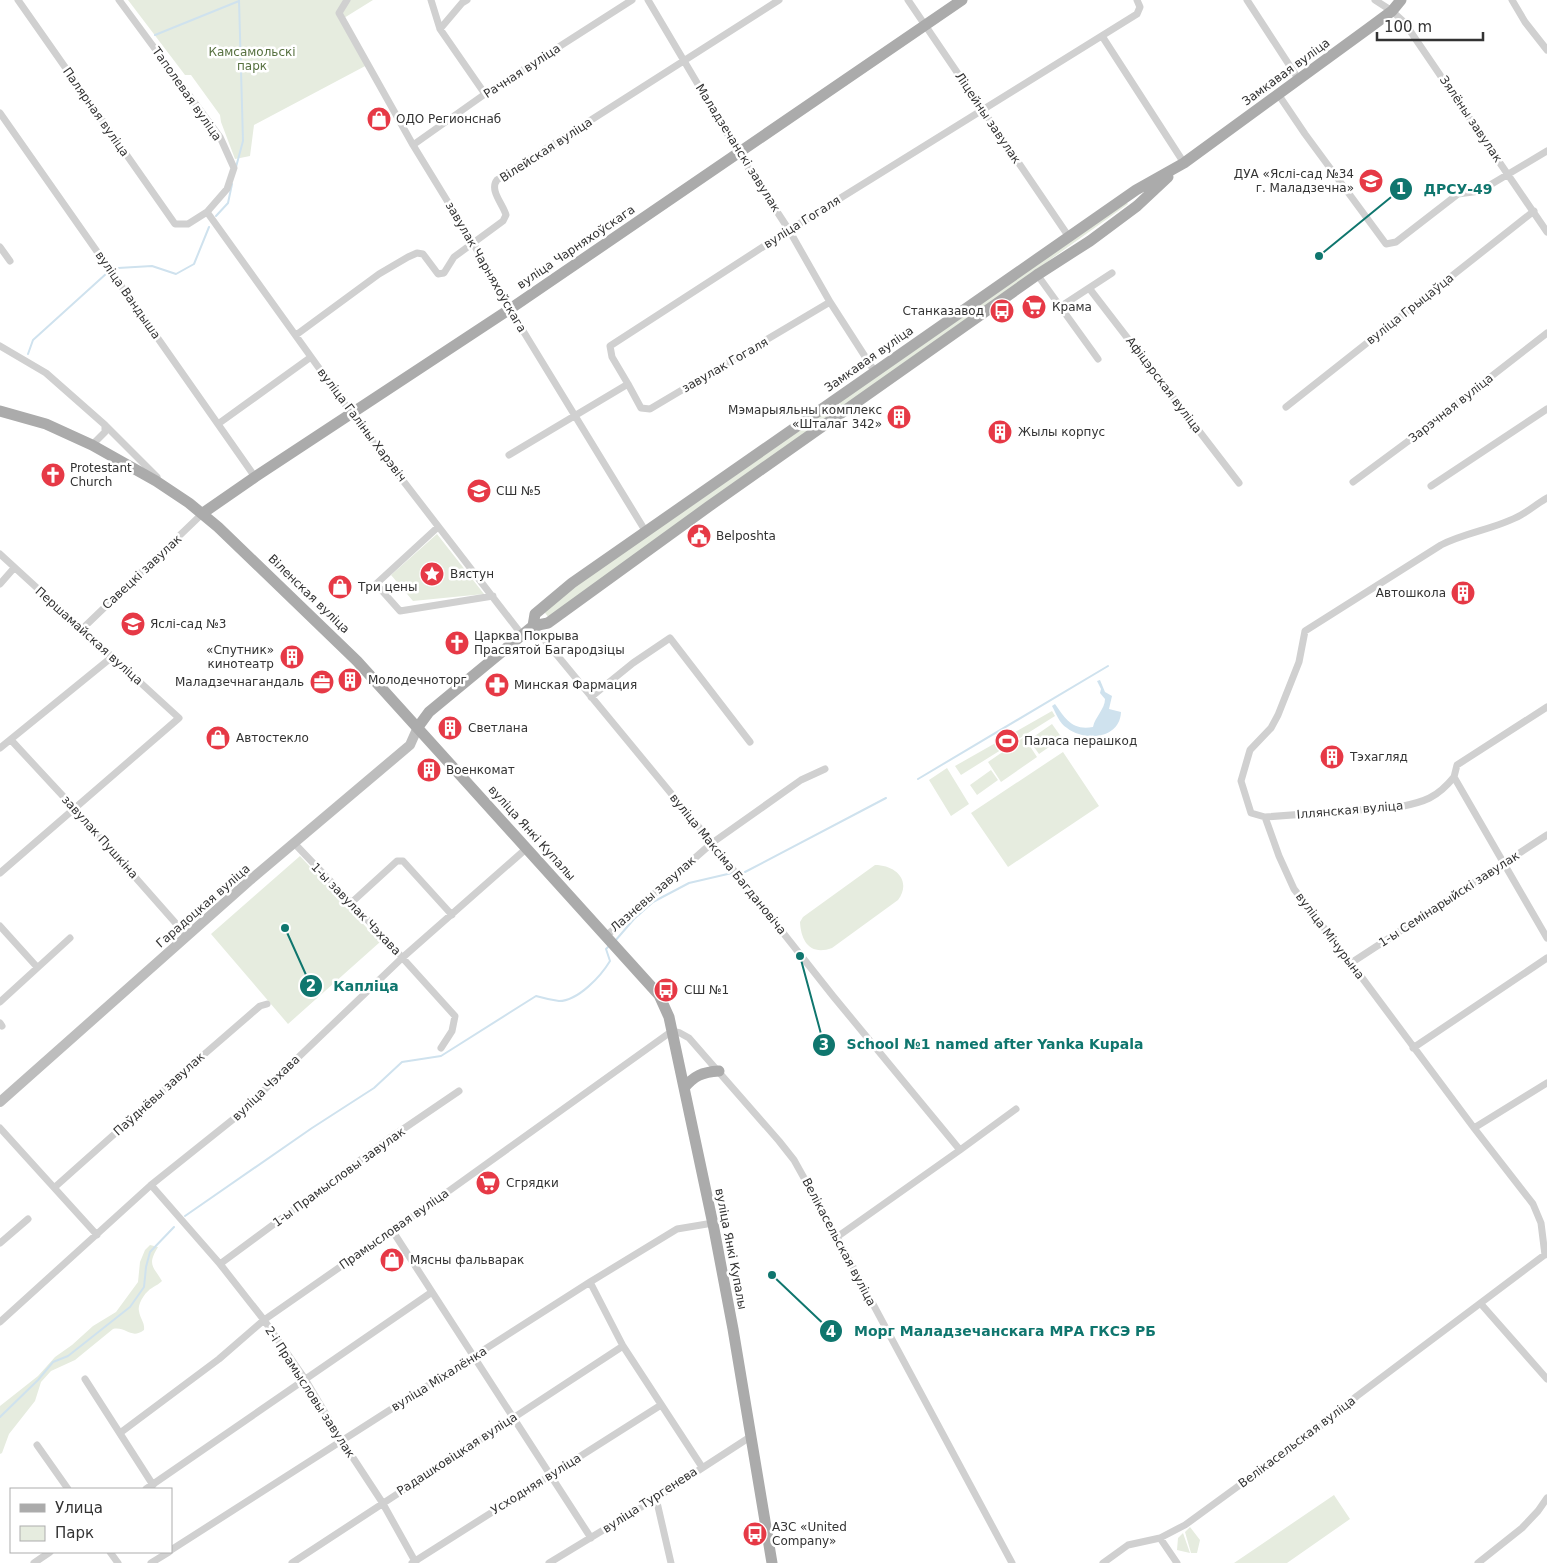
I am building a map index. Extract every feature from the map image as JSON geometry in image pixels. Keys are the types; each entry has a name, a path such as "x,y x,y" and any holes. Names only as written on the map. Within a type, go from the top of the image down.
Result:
{"main road":[{"name":"вуліца Чарняхоўскага","path":"203,514 255,477 510,309 962,0"},
{"name":"Замкавая вуліца","path":"418,727 429,712 532,626 548,623 1037,275 1090,241 1137,206 1184,163 1400,4"},
{"name":"Замкавая вуліца","path":"532,626 535,614 547,603 646,532 1136,190 1184,163"},
{"path":"830,403 839,415"},
{"name":"Віленская вуліца","path":"0,411 46,424 92,445 156,481 203,514 316,619 357,660 418,727"},
{"name":"вуліца Янкі Купалы","path":"418,727 659,995 669,1017 713,1223 733,1329 772,1563"},
{"path":"684,1088 694,1077 719,1071"}],"street":[{"name":"Палярная вуліца","path":"18,0 175,224"},
{"name":"Таполевая вуліца","path":"119,0 220,138 234,168 228,189 207,212 188,224 175,224"},
{"name":"завулак Чарняхоўскага","path":"347,0 340,13 413,145 646,532"},
{"path":"431,0 440,30 485,94"},
{"path":"440,30 462,3 467,0"},
{"name":"Рачная вуліца","path":"413,145 485,94 632,0"},
{"name":"Маладзечанскі завулак","path":"648,0 738,152 789,230 830,302 875,372"},
{"name":"Вілейская вуліца","path":"296,335 379,274 408,256 417,253 423,254 438,274 444,273 454,257 503,221 506,215 504,206 494,191 494,183 497,180 685,62 779,0"},
{"name":"Ліцейны завулак","path":"908,0 1069,237"},
{"name":"вуліца Гогаля","path":"628,384 612,357 610,346 789,230 1136,14 1140,7 1137,0"},
{"path":"1247,0 1298,80"},
{"name":"Зялёны завулак","path":"1376,0 1400,4 1404,22 1547,232"},
{"path":"1512,0 1525,22 1547,50"},
{"path":"1102,36 1184,163"},
{"path":"1278,94 1386,244 1396,242 1458,194 1480,191 1547,152"},
{"name":"вуліца Вандыша","path":"0,113 255,477"},
{"name":"вуліца Грыцаўца","path":"1286,407 1534,211"},
{"name":"вуліца Галіны Харэвіч","path":"207,212 352,414 522,635"},
{"path":"0,247 10,261"},
{"path":"1030,265 1098,359"},
{"path":"1060,307 1112,273"},
{"name":"Афіцэрская вуліца","path":"1089,288 1239,483"},
{"name":"завулак Гогаля","path":"628,384 641,408 650,409 830,302"},
{"name":"Зарэчная вуліца","path":"1353,482 1547,333"},
{"name":"Віленская вуліца","path":"0,346 46,373 105,425 172,492"},
{"path":"218,424 311,357"},
{"path":"509,455 628,384"},
{"path":"1431,486 1547,409"},
{"path":"92,445 105,432 105,425"},
{"path":"1265,817 1251,814 1241,781 1250,750 1271,728 1285,700 1299,662 1305,632 1441,545 1454,538 1482,530 1520,515 1547,498"},
{"name":"Савецкі завулак","path":"81,630 203,514"},
{"path":"438,527 376,584 400,611 493,596"},
{"name":"Першамайская вуліца","path":"0,554 179,718 75,809"},
{"path":"0,584 14,568"},
{"name":"вуліца Максіма Багдановіча","path":"532,626 712,843 833,996 960,1150"},
{"path":"591,697 633,663 670,638 750,742"},
{"path":"0,748 112,656"},
{"path":"1547,707 1456,765 1454,777 1547,938"},
{"name":"Гарадоцкая вуліца","path":"1,1098 294,843 410,745 418,727"},
{"name":"завулак Пушкіна","path":"11,740 75,809 187,936"},
{"name":"Лазневы завулак","path":"606,936 712,843 801,780 825,769"},
{"name":"Іллянская вуліца","path":"1265,817 1411,805 1434,797 1454,777"},
{"path":"0,873 75,809"},
{"name":"вуліца Мічурына","path":"1265,817 1279,856 1294,889 1533,1204 1541,1223 1546,1254"},
{"name":"1-ы Семінарыйскі завулак","path":"1351,963 1547,835"},
{"name":"1-ы завулак Чэхава","path":"294,843 455,1016 452,1031 441,1048"},
{"name":"вуліца Чэхава","path":"0,1322 151,1185 236,1117 402,958 527,848"},
{"path":"351,903 398,861 403,861 452,915"},
{"path":"0,926 37,967"},
{"path":"0,1002 70,938"},
{"path":"1413,1048 1547,958"},
{"name":"Паўднёвы завулак","path":"55,1187 204,1054 260,1006 266,1004"},
{"name":"Велікасельская вуліца","path":"672,1031 689,1038 794,1160 838,1236 1012,1563"},
{"name":"Прамысловая вуліца","path":"120,1432 219,1359 264,1320 658,1043 672,1031"},
{"path":"1474,1128 1547,1084"},
{"name":"1-ы Прамысловы завулак","path":"220,1264 390,1138 458,1091"},
{"path":"838,1236 1016,1109"},
{"path":"0,1128 97,1235"},
{"name":"2-і Прамысловы завулак","path":"151,1185 220,1264 264,1320 305,1379 342,1441 382,1502 415,1562"},
{"path":"0,1243 28,1220"},
{"name":"вуліца Міхалёнка","path":"172,1550 590,1282 677,1229 713,1223"},
{"path":"392,1230 591,1538"},
{"name":"Велікасельская вуліца","path":"1103,1563 1128,1545 1160,1538 1184,1525 1322,1425 1357,1396 1546,1254"},
{"path":"590,1282 623,1346 702,1466"},
{"path":"148,1488 432,1292"},
{"path":"1481,1304 1547,1379"},
{"name":"Радашковіцкая вуліца","path":"292,1563 382,1502 623,1346"},
{"path":"85,1379 153,1485"},
{"name":"Усходняя вуліца","path":"415,1562 661,1405"},
{"name":"вуліца Тургенева","path":"549,1563 656,1498 702,1466 750,1437"},
{"path":"37,1445 67,1488"},
{"path":"656,1498 671,1563"},
{"path":"1478,1563 1522,1528 1538,1512 1547,1498"},
{"path":"1160,1538 1177,1563"},
{"path":"34,1563 49,1553"},
{"name":"вуліца Міхалёнка","path":"151,1563 167,1553"}],"green space":[{"name":"Камсамольскі парк","path":"128,0 373,0 344,18 369,64 254,125 250,156 235,159 220,115 191,75 185,75"},
{"path":"1125,200 1128,204 843,408 839,402"},
{"path":"825,409 831,417 549,618 542,609"},
{"path":"437,534 484,594 413,601 391,575"},
{"name":"Паласа перашкод","path":"1052,711 1055,716 961,775 955,766"},
{"path":"1052,724 1062,738 1039,754 1029,740"},
{"path":"1024,737 1037,757 1001,782 988,762"},
{"path":"1063,752 1099,806 1008,867 971,813"},
{"path":"947,768 969,804 951,816 929,780"},
{"path":"991,770 998,780 977,795 970,785"},
{"path":"300,856 380,942 288,1024 211,934"},
{"path":"875,865 889,868 900,875 903,887 898,900 832,948 818,950 808,945 802,935 800,922 803,917"},
{"path":"150,1245 158,1247 152,1265 162,1281 147,1292 139,1305 144,1330 136,1334 122,1329 113,1329 75,1360 51,1371 41,1382 35,1401 9,1434 0,1454 0,1406 38,1376 55,1357 93,1326 116,1312 138,1282 140,1262 145,1250"},
{"path":"1334,1495 1350,1519 1287,1563 1234,1563"},
{"path":"1190,1527 1200,1540 1197,1553 1191,1553 1185,1532"},
{"path":"1183,1533 1190,1553 1177,1550 1178,1538"}],"water":[{"path":"1100,680 1105,692 1112,696 1109,709 1121,712 1115,728 1108,733 1092,736 1083,735 1067,728 1058,718 1052,706 1055,704 1074,725 1086,728 1093,727 1105,703 1097,681"}],"waterway":[{"path":"236,167 243,141 239,0"},
{"path":"155,35 239,1"},
{"path":"216,216 228,203 232,184"},
{"path":"118,268 152,266 176,274 194,264 209,227"},
{"path":"28,354 33,340 107,273"},
{"path":"918,779 1108,666"},
{"path":"745,872 886,798"},
{"path":"615,941 634,919 653,902 689,883 732,873"},
{"path":"185,1216 312,1128 374,1088 402,1062 441,1056 536,996 559,1001 574,997 588,987 601,974 610,961 606,949 609,946"},
{"path":"0,1417 38,1380 53,1362 68,1356 130,1307 144,1287 150,1252 174,1227"}],"place":[{"name":"ОДО Регионснаб","path":"379,119"},
{"name":"ДУА «Яслі-сад №34 г. Маладзечна»","path":"1371,181"},
{"name":"ДРСУ-49","path":"1319,256"},
{"name":"Крама","path":"1034,307"},
{"name":"Станказавод","path":"1002,311"},
{"name":"Мэмарыяльны комплекс «Шталаг 342»","path":"899,417"},
{"name":"Жылы корпус","path":"1000,432"},
{"name":"Protestant Church","path":"53,475"},
{"name":"СШ №5","path":"479,491"},
{"name":"Belposhta","path":"699,536"},
{"name":"Вястун","path":"432,574"},
{"name":"Три цены","path":"340,587"},
{"name":"Автошкола","path":"1463,593"},
{"name":"Яслі-сад №3","path":"133,624"},
{"name":"Царква Покрыва Прасвятой Багародзіцы","path":"457,643"},
{"name":"«Спутник» кинотеатр","path":"292,657"},
{"name":"Молодечноторг","path":"350,680"},
{"name":"Маладзечнагандаль","path":"322,682"},
{"name":"Минская Фармация","path":"497,685"},
{"name":"Светлана","path":"450,728"},
{"name":"Автостекло","path":"218,738"},
{"name":"Паласа перашкод","path":"1007,741"},
{"name":"Тэхагляд","path":"1332,757"},
{"name":"Военкомат","path":"429,770"},
{"name":"Капліца","path":"285,928"},
{"name":"School №1 named after Yanka Kupala","path":"800,956"},
{"name":"СШ №1","path":"666,990"},
{"name":"Сгрядки","path":"488,1183"},
{"name":"Мясны фальварак","path":"392,1260"},
{"name":"Морг Маладзечанскага МРА ГКСЭ РБ","path":"772,1275"},
{"name":"АЗС «United Company»","path":"755,1534"}]}
